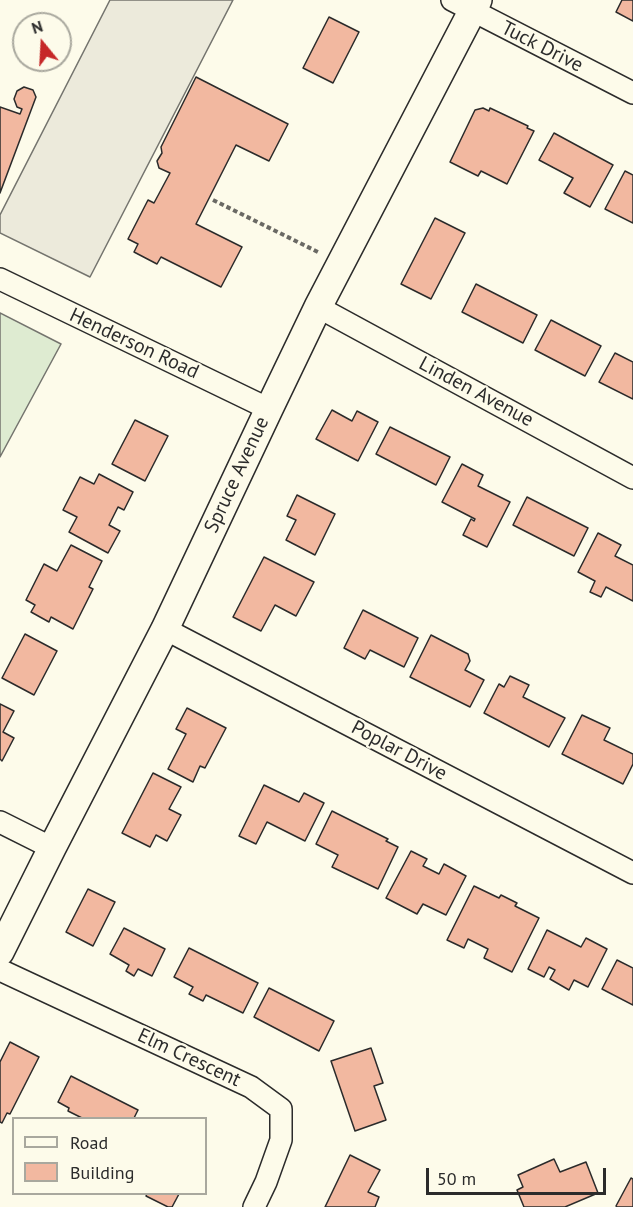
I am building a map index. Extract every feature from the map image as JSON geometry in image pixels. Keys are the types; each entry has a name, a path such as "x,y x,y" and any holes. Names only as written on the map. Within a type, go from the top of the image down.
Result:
{"street":[{"name":"Tuck Drive","path":"467,4 633,93"},
{"name":"Spruce Avenue","path":"0,952 165,629 318,307 467,4"},
{"name":"Henderson Road","path":"0,279 269,409"},
{"name":"Linden Avenue","path":"318,307 633,478"},
{"name":"Poplar Drive","path":"165,629 633,873"},
{"path":"0,822 52,848"},
{"name":"Elm Crescent","path":"0,970 251,1087 281,1108 281,1140 254,1207"}],"path":[{"path":"213,200 318,252"}],"green space":[{"path":"0,313 61,344 0,457"}],"shaded area":[{"path":"110,0 233,0 90,277 0,233 0,215"}],"building":[{"path":"622,0 633,0 633,21 616,12"},
{"path":"329,17 359,32 333,83 303,68"},
{"path":"196,77 288,124 269,161 236,145 196,224 242,247 221,287 161,257 157,264 134,252 138,244 128,239 148,200 154,203 170,173 159,168 157,161 162,153 161,147"},
{"path":"24,87 33,90 36,97 0,193 0,107 20,114 22,109 17,107 14,99 17,91"},
{"path":"483,108 489,111 490,108 534,131 507,184 481,171 478,176 450,162 475,110"},
{"path":"554,133 613,165 590,207 564,193 573,178 539,160"},
{"path":"625,171 633,175 633,223 605,209"},
{"path":"435,218 465,233 431,299 401,284"},
{"path":"476,284 537,315 523,343 462,312"},
{"path":"551,320 601,346 585,376 535,350"},
{"path":"615,353 633,362 633,399 599,382"},
{"path":"332,410 352,421 357,411 378,422 358,461 316,439"},
{"path":"135,420 168,436 145,481 112,464"},
{"path":"390,427 450,457 436,485 376,454"},
{"path":"462,464 483,475 478,486 510,502 487,547 463,535 471,519 474,521 475,519 442,502"},
{"path":"99,474 133,492 124,510 118,507 109,525 120,531 108,553 69,532 77,517 63,510 80,477 94,484"},
{"path":"297,495 335,514 315,555 286,540 296,520 287,516"},
{"path":"527,497 588,528 574,556 513,525"},
{"path":"598,533 621,545 615,556 633,565 633,601 606,587 601,597 590,592 595,581 578,572"},
{"path":"71,545 102,561 89,587 93,589 73,629 51,617 49,622 31,612 35,605 26,600 44,564 57,571"},
{"path":"264,557 314,582 296,616 275,605 261,631 233,617"},
{"path":"363,610 418,638 404,667 370,650 365,659 344,648"},
{"path":"25,634 57,651 34,695 2,678"},
{"path":"431,635 468,654 470,661 465,670 484,680 470,707 410,677"},
{"path":"510,676 529,685 523,697 565,718 549,747 484,713 499,684 504,687"},
{"path":"0,704 14,711 3,732 14,738 2,761 0,759"},
{"path":"187,708 226,728 205,768 200,766 193,782 168,769 186,734 176,729"},
{"path":"582,715 610,728 604,740 633,754 633,764 623,784 562,754"},
{"path":"153,773 181,787 169,809 181,815 167,841 156,835 150,847 122,833"},
{"path":"264,785 299,802 304,793 324,803 305,841 267,822 256,844 239,836"},
{"path":"332,811 388,839 386,841 398,847 378,889 332,867 338,855 316,844"},
{"path":"411,851 427,859 423,866 439,874 444,864 466,876 446,915 423,904 417,914 386,898"},
{"path":"474,886 499,898 501,895 517,903 515,906 539,918 512,972 484,958 488,949 468,939 464,948 447,940"},
{"path":"88,889 115,902 93,946 66,932"},
{"path":"124,928 165,949 152,976 138,969 134,976 126,971 129,965 110,954"},
{"path":"547,930 581,947 586,938 607,949 588,987 574,980 569,990 550,979 555,970 549,967 544,977 528,969"},
{"path":"189,948 258,983 243,1013 206,995 203,1001 189,994 193,987 174,977"},
{"path":"617,960 633,968 633,1005 602,989"},
{"path":"269,988 334,1021 319,1051 254,1017"},
{"path":"10,1042 39,1057 10,1114 7,1113 2,1123 0,1122 0,1062"},
{"path":"371,1048 383,1083 374,1086 386,1120 355,1131 331,1061"},
{"path":"71,1076 138,1110 134,1117 80,1117 68,1111 69,1108 58,1102"},
{"path":"350,1155 380,1170 368,1192 379,1197 375,1207 325,1207"},
{"path":"554,1159 560,1172 586,1162 598,1193 565,1207 524,1207 517,1190 523,1187 518,1175"},
{"path":"631,1178 633,1179 633,1207 617,1207 616,1206"},
{"path":"146,1195 178,1195 172,1207"}]}
